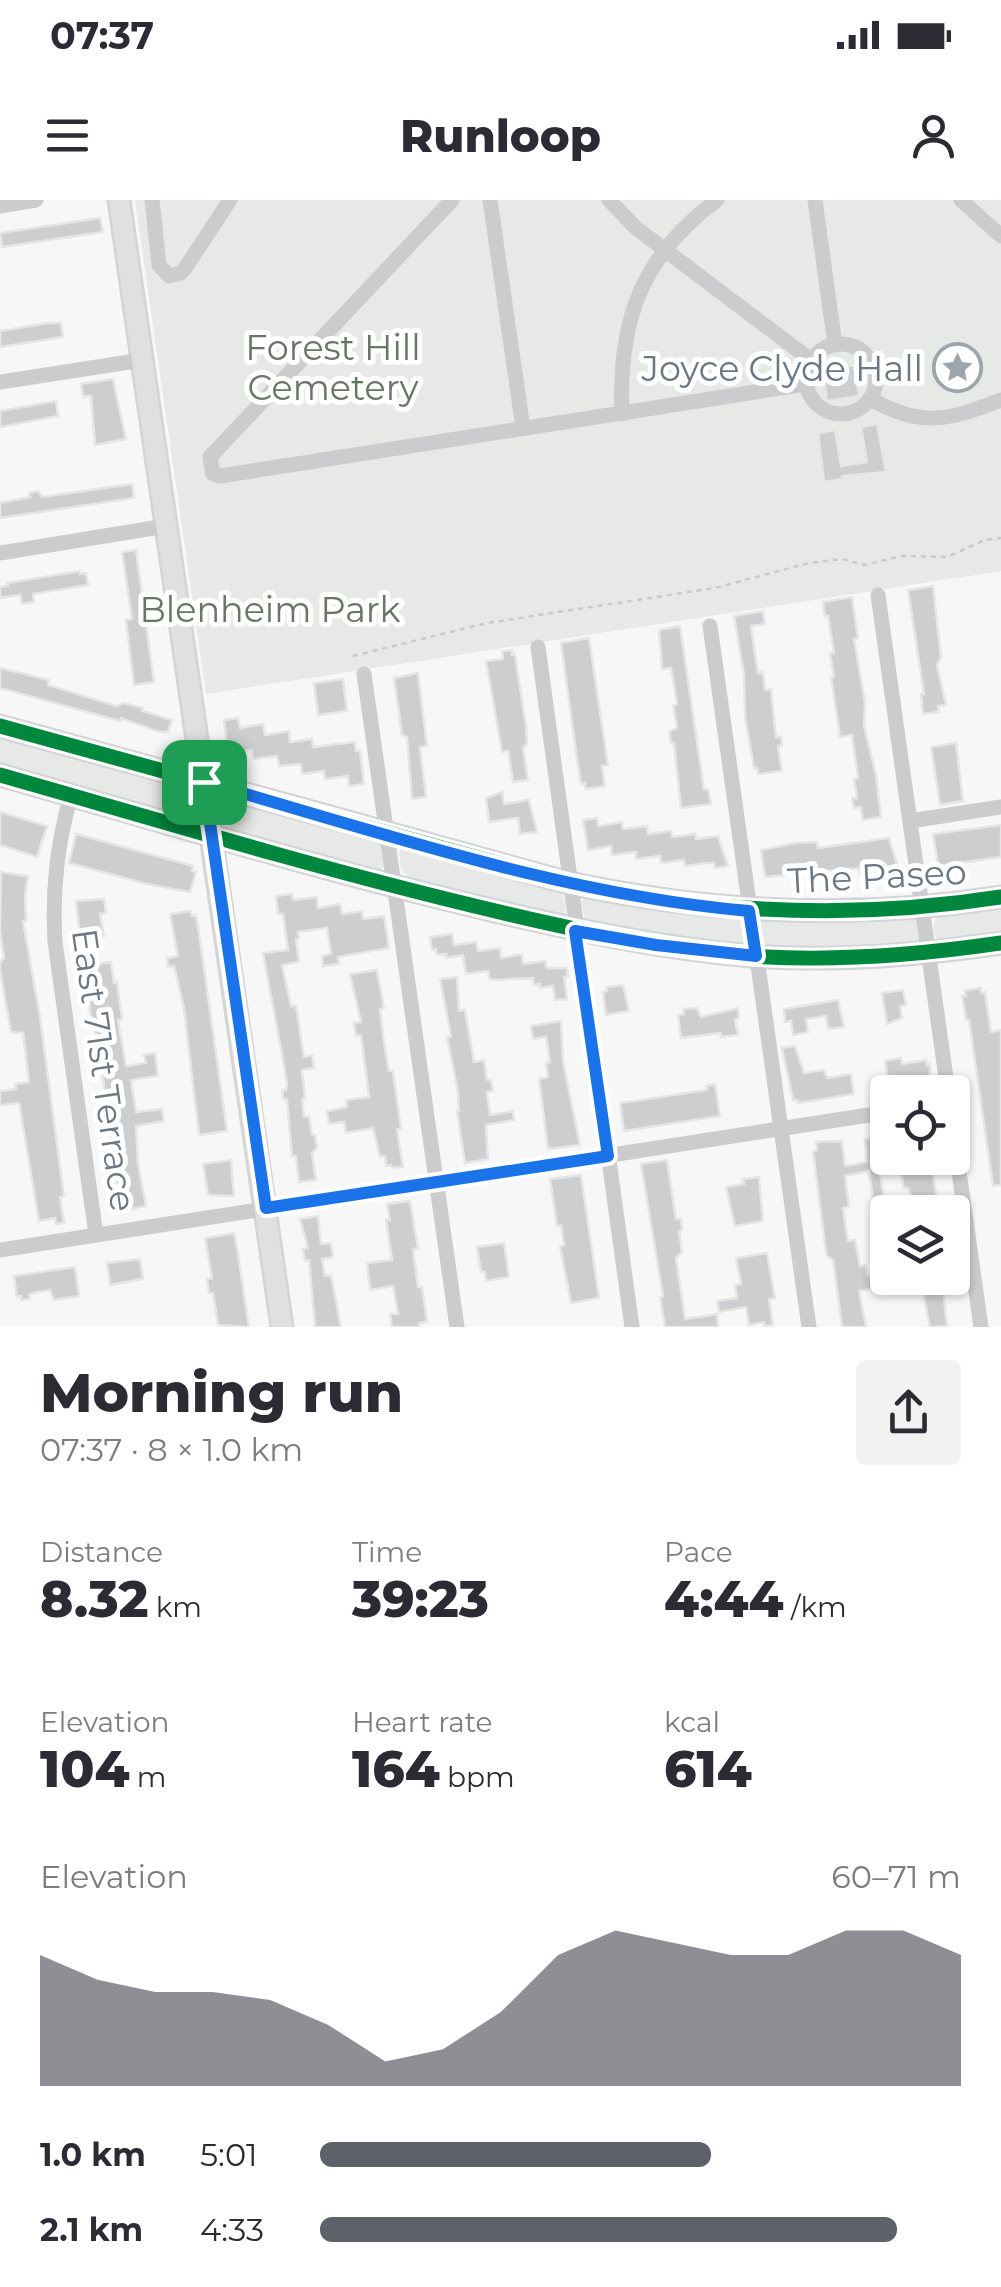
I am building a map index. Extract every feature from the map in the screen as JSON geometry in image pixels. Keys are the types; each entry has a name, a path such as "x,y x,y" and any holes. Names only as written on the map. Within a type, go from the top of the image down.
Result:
{"main road":[{"path":"118,200 282,1327"},
{"name":"The Paseo","path":"0,726 569,884 632,896 749,911 799,913 922,909 1001,898"},
{"path":"0,775 395,886 575,931 656,945 756,956 858,957 1001,943"}],"street":[{"path":"0,206 36,200"},
{"path":"152,200 159,265 169,276 186,267 230,200"},
{"path":"452,200 210,457 213,474 220,476 806,384"},
{"path":"490,200 523,428"},
{"path":"609,200 665,250 812,361"},
{"path":"622,414 622,348 641,288 680,232 718,200"},
{"path":"816,200 836,344"},
{"path":"961,200 1001,236"},
{"path":"836,344 861,350 871,360 876,376 871,398 859,410 846,415 828,412 817,405 806,384 812,361 825,348 836,344"},
{"path":"0,382 142,360"},
{"path":"871,398 893,412 918,418 959,414 1001,400"},
{"path":"0,553 166,526"},
{"path":"878,595 946,1075"},
{"path":"710,626 809,1327"},
{"path":"538,648 632,1327"},
{"path":"364,674 457,1327"},
{"name":"East 71st Terrace","path":"71,795 60,832 53,906 96,1235"},
{"path":"910,821 1001,807"},
{"path":"0,1250 870,1115"},
{"path":"960,1175 982,1327"}],"path":[{"path":"352,656 488,623 715,588 809,563 842,559 864,566 902,556 947,557 985,540 1001,538"}],"green space":[{"name":"Forest Hill Cemetery","path":"135,200 1001,200 1001,571 206,694"},
{"path":"0,734 195,790 200,817 192,819 0,765"},
{"path":"230,798 375,839 382,845 386,865 380,871 372,870 232,829 225,822 221,805"},
{"path":"403,847 560,890 566,917 559,920 409,879 401,868 399,852"},
{"path":"585,897 738,919 746,940 739,947 729,946 586,923 581,902"},
{"path":"1001,905 1001,935 940,942 936,936 938,916"},
{"path":"768,920 917,921 919,945 808,950 766,947 759,925"}],"building":[{"path":"100,218 103,232 2,247 0,233"},
{"path":"61,323 63,337 0,347 0,331"},
{"path":"837,364 854,366 859,396 827,401 823,372"},
{"path":"113,379 126,439 95,445 91,396 83,397 81,384"},
{"path":"56,401 58,416 0,427 0,411"},
{"path":"877,424 886,472 842,476 843,479 824,482 818,433 835,430 841,466 867,462 861,427"},
{"path":"132,484 134,498 0,518 0,503 30,497 29,493 38,491 42,497"},
{"path":"136,550 154,682 134,685 126,620 132,619 122,552"},
{"path":"86,573 88,585 33,594 34,602 22,604 20,595 0,598 0,587 8,586 7,583"},
{"path":"933,586 941,657 937,665 946,705 938,706 939,712 923,714 924,694 908,590"},
{"path":"852,597 858,638 854,639 865,702 864,726 881,817 863,820 861,807 854,808 852,798 857,798 854,779 858,778 852,735 840,737 831,677 830,653 834,653 823,602"},
{"path":"763,611 765,624 751,626 758,673 763,672 765,690 771,689 776,737 781,737 782,746 778,746 782,771 758,774 745,717 744,675 734,616"},
{"path":"680,626 704,789 708,789 711,804 681,808 674,743 669,732 677,728 673,705 677,704 671,668 662,669 659,630"},
{"path":"589,638 608,765 602,766 605,786 586,789 585,783 581,784 561,643"},
{"path":"512,650 526,726 527,744 523,748 528,780 513,782 508,751 502,752 486,661 503,659 502,651"},
{"path":"0,668 49,680 48,685 116,706 124,703 143,708 142,711 172,720 168,732 0,688"},
{"path":"418,673 427,746 420,747 426,797 412,799 407,737 402,735 394,678"},
{"path":"343,679 347,711 318,715 314,683"},
{"path":"238,718 240,728 263,724 265,735 289,731 290,742 312,739 313,747 355,742 356,751 360,750 364,784 349,786 348,776 325,779 324,771 302,774 301,764 279,766 277,756 253,759 252,750 228,753 224,720"},
{"path":"956,743 963,801 940,805 931,747"},
{"path":"502,792 504,804 529,800 537,832 520,834 518,818 489,822 486,798"},
{"path":"0,812 47,826 37,857 0,845"},
{"path":"597,818 598,826 622,822 623,829 647,826 648,834 671,831 672,837 718,836 728,866 685,866 684,860 661,863 660,856 636,859 636,852 612,855 611,846 588,850 583,820"},
{"path":"1001,825 1001,857 938,866 933,834"},
{"path":"76,834 193,866 192,871 196,872 190,892 69,863"},
{"path":"889,838 898,868 765,877 761,850 796,843 817,842 818,848"},
{"path":"1,872 28,876 23,921 40,1017 64,1196 60,1197 64,1223 56,1224 55,1218 39,1221 19,1103 0,1105 0,1091 29,1082 23,1033 11,1032 0,971 4,958 0,931"},
{"path":"292,894 293,900 317,897 318,908 340,904 342,914 362,911 363,919 384,916 389,948 338,957 339,964 323,966 322,956 331,954 327,928 298,932 299,962 282,965 291,1006 296,1006 304,1057 312,1055 314,1068 302,1070 302,1099 304,1117 309,1116 315,1135 317,1148 312,1153 316,1180 299,1182 296,1156 292,1156 287,1099 283,1099 282,1090 287,1085 263,953 288,950 276,896"},
{"path":"104,899 106,913 100,914 104,936 80,938 76,901"},
{"path":"191,911 192,916 196,915 199,933 227,1131 199,1135 184,1009 174,966 168,967 167,958 178,956 170,914"},
{"path":"452,934 454,945 476,942 478,951 500,948 501,958 522,954 523,964 545,961 547,968 567,968 567,999 555,1000 553,986 540,988 540,984 534,985 533,978 489,979 488,971 466,974 463,955 446,958 446,954 437,955 436,949 432,950 430,937"},
{"path":"111,962 114,983 117,982 122,1019 118,1020 126,1066 146,1063 144,1055 155,1053 158,1076 131,1080 136,1112 162,1109 164,1121 136,1126 146,1206 120,1211 98,1040 84,966"},
{"path":"377,970 403,1167 386,1166 373,1128 346,1133 344,1122 329,1124 327,1111 347,1107 346,1100 369,1097 361,1035 356,1036 354,1023 361,1022 350,974"},
{"path":"457,977 459,1011 465,1010 474,1062 484,1060 487,1080 491,1080 493,1091 487,1092 490,1115 513,1111 514,1120 486,1125 488,1159 465,1163 458,1092 447,1037 451,1037 440,979"},
{"path":"623,985 629,1011 606,1015 603,992 607,987"},
{"path":"981,988 981,993 985,992 991,1032 1001,1030 1001,1185 993,1186 969,1020 962,996 966,996 965,990"},
{"path":"903,990 906,1005 900,1006 902,1018 887,1024 882,993"},
{"path":"838,1000 844,1027 828,1029 826,1016 806,1019 808,1032 793,1035 791,1021 785,1022 784,1009"},
{"path":"697,1008 701,1017 738,1008 738,1035 681,1038 678,1015 684,1014 683,1009"},
{"path":"561,1021 563,1061 580,1145 548,1149 539,1079 548,1077 546,1063 550,1062 546,1037 533,1039 531,1026"},
{"path":"795,1046 804,1073 823,1070 828,1078 851,1074 854,1094 798,1103 793,1100 782,1048"},
{"path":"901,1058 902,1064 926,1060 930,1075 887,1075 885,1061"},
{"path":"715,1084 720,1116 624,1131 620,1103 707,1090 706,1086"},
{"path":"870,1138 870,1175 880,1175 883,1195 872,1195 869,1171 845,1176 849,1207 843,1208 848,1241 855,1240 860,1266 866,1265 870,1276 870,1289 859,1291 866,1327 842,1327 833,1260 827,1256 825,1245 813,1151 817,1150 816,1142 842,1141 845,1166 867,1162 865,1139"},
{"path":"231,1160 234,1196 208,1195 203,1164"},
{"path":"667,1160 676,1219 681,1219 682,1252 676,1258 685,1319 717,1314 718,1327 665,1327 641,1164"},
{"path":"581,1175 599,1298 571,1303 560,1246 564,1245 561,1225 557,1226 550,1179"},
{"path":"901,1175 933,1175 936,1195 910,1195"},
{"path":"759,1177 763,1221 735,1226 726,1187"},
{"path":"410,1201 418,1249 413,1249 418,1287 422,1287 427,1322 419,1323 419,1327 392,1327 390,1314 398,1314 393,1286 370,1290 367,1263 392,1260 387,1204"},
{"path":"318,1216 321,1244 331,1243 333,1257 322,1259 325,1276 331,1275 341,1327 315,1327 309,1260 305,1261 303,1249 308,1248 300,1219"},
{"path":"234,1233 249,1327 218,1325 213,1293 209,1293 207,1279 212,1278 205,1238"},
{"path":"504,1243 509,1277 486,1281 477,1247"},
{"path":"767,1253 775,1298 769,1299 773,1325 749,1325 746,1307 719,1312 717,1301 737,1298 735,1285 741,1284 736,1258"},
{"path":"140,1259 143,1279 110,1285 107,1263"},
{"path":"75,1267 79,1296 54,1300 50,1290 29,1294 30,1299 17,1297 14,1276"},
{"path":"923,1295 944,1295 947,1326 930,1327"}],"cycle path":[{"path":"0,726 569,883 623,893 731,907 838,911 1001,897"},
{"path":"0,775 390,885 635,941 751,956 814,958 908,954 1001,943"}],"place":[{"name":"Joyce Clyde Hall","path":"958,368"}],"route":[{"path":"204,782 569,884 749,911 756,956 575,931 608,1156 266,1208 204,782"}],"park label":[{"name":"Blenheim Park","path":"270,609"}]}
